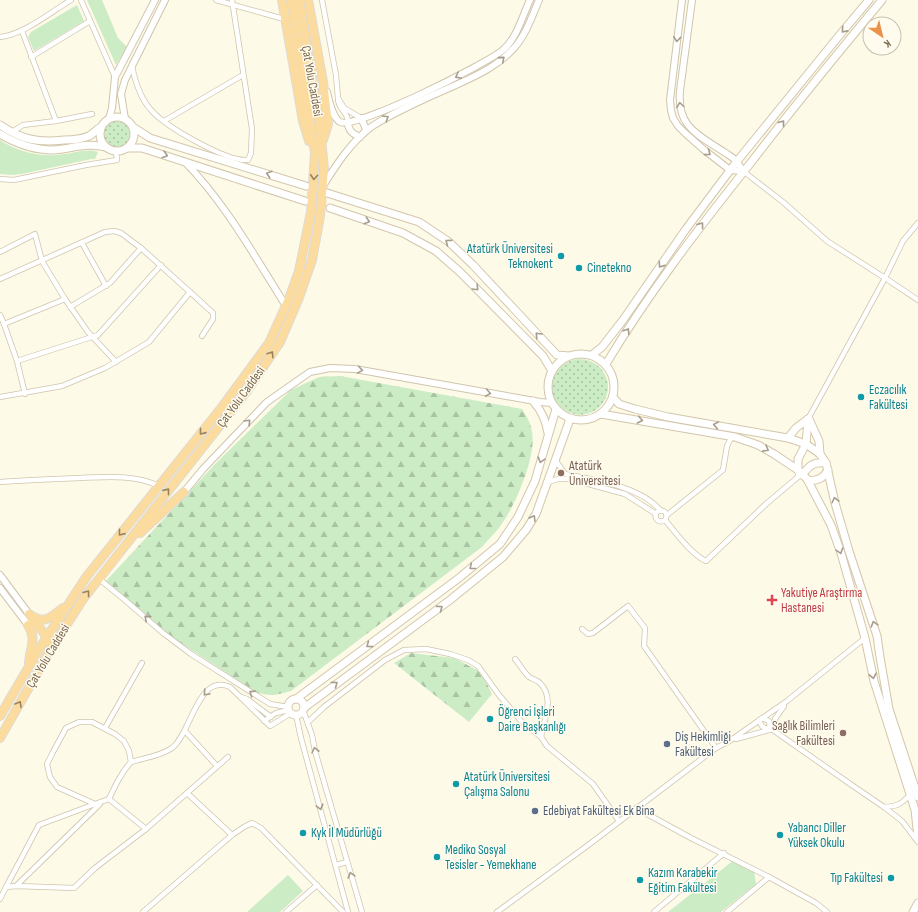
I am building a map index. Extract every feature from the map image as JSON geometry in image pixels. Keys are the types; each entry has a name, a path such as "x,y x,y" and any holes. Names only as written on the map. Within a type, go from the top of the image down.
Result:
{"highway":[{"path":"282,0 303,121 314,162"},
{"name":"Çat Yolu Caddesi","path":"0,716 47,637 87,576 222,407 269,343 286,306 299,271 311,212 315,154 291,0"},
{"name":"Çat Yolu Caddesi","path":"0,738 49,652 83,599 98,578 123,549 247,391 280,342 298,300 312,260 325,190 319,119 299,0"},
{"path":"308,0 323,82 328,124 322,145"},
{"path":"123,549 184,492"},
{"path":"29,614 41,620 51,618 70,602"},
{"path":"29,614 47,637 49,652"},
{"path":"28,625 31,629 33,644 28,668"}],"main road":[{"path":"592,355 602,347 623,320 686,229 737,161 869,0"},
{"path":"606,364 629,327 682,251 816,79 882,0"},
{"path":"0,125 12,132 34,141 47,142 75,140 88,136 109,119 120,117 125,119 133,127 150,138 306,186"},
{"path":"101,126 101,143 105,148"},
{"path":"0,134 13,142 33,149 54,150 97,145 116,152 122,151 131,144 134,138 133,127"},
{"path":"127,148 142,148 305,201"},
{"path":"325,190 418,222 449,242 474,265 557,355 569,356"},
{"path":"330,208 402,233 436,251 460,272 543,356 552,371"},
{"path":"576,354 592,355 606,364 612,373 615,384 613,397 602,414 592,419 570,419 562,415 554,406 548,388 548,381 552,371 562,360 576,354"},
{"path":"613,397 619,404 668,417 788,438 806,444 820,454"},
{"path":"533,401 539,407 544,416 548,434"},
{"path":"554,406 535,481 518,517 500,544 458,578 296,699 291,701 291,711 300,713 303,709 450,600 503,557 526,530 536,514 570,419"},
{"path":"602,414 732,436 758,444 774,454 808,481 833,529 865,638 874,681 915,793"},
{"path":"788,438 796,428 808,419"},
{"path":"800,474 798,459 806,444 808,419"},
{"path":"808,419 819,441 820,454 827,467 835,503 849,551 877,636 890,709 915,793 918,838"},
{"path":"800,474 816,462 827,467"},
{"path":"808,481 818,480 824,477 827,467"},
{"path":"296,699 302,701 303,709"},
{"path":"913,912 918,903"}],"street":[{"path":"0,38 22,31 71,0"},
{"path":"81,0 115,77"},
{"path":"109,119 112,108 115,77 155,0"},
{"path":"125,119 121,94 125,80 165,0"},
{"path":"216,0 232,2 280,18 285,17"},
{"path":"322,0 336,75 339,108 348,118 348,127 350,131 354,134 362,135"},
{"path":"323,82 335,116 340,122 348,122 361,118 409,100 488,60 502,50 511,42 530,0"},
{"path":"325,190 345,154 370,128 395,113 479,74 495,65 513,50 521,40 539,0"},
{"path":"682,0 670,100 671,110 678,126 703,149 730,170 743,171"},
{"path":"692,0 679,102 682,116 688,126 737,161 743,171 783,202 827,242 918,300"},
{"path":"132,66 135,79 143,99 151,110 164,121 205,146 231,157 248,160 251,153 252,129 232,2"},
{"path":"31,57 90,21"},
{"path":"22,31 56,121"},
{"path":"164,121 243,75"},
{"path":"338,98 344,108 361,118 366,129 362,135"},
{"path":"12,132 23,126 92,114"},
{"path":"0,180 14,180 117,160 116,152"},
{"path":"184,161 201,179 218,202 260,264 286,306"},
{"path":"808,419 885,278 903,241 918,223"},
{"path":"0,279 105,232 114,231 121,233 141,248 213,313 213,319 202,336"},
{"path":"0,252 35,234 42,261 65,300 92,337 116,362"},
{"path":"82,243 106,286"},
{"path":"70,307 106,286 141,248"},
{"path":"17,361 92,337 99,333 160,265"},
{"path":"0,397 25,394 62,386 92,374 116,362 148,342 190,292"},
{"path":"4,324 65,300"},
{"path":"0,315 17,361 25,394"},
{"path":"184,492 203,469 267,402 310,372 330,368 355,369 554,406"},
{"path":"665,520 667,515 723,470 727,446 732,436"},
{"path":"556,461 565,474 611,485 636,493 653,503 660,511 667,515"},
{"path":"665,520 701,559 706,561 800,474"},
{"path":"0,482 109,477 140,479 159,486"},
{"path":"548,482 570,478 625,494 656,514 658,520 665,520"},
{"path":"656,514 660,511"},
{"path":"0,575 29,614"},
{"path":"98,578 190,654 270,704 291,711"},
{"path":"1,590 28,625"},
{"path":"582,629 588,634 593,633 628,606 645,628 644,646 716,748"},
{"path":"497,912 716,748 731,740 787,701 865,638"},
{"path":"308,722 324,707 385,660 404,650 426,649 450,654 468,660 478,666 499,695 521,721 541,737 547,746 593,784 619,821"},
{"path":"515,659 529,676 540,682 548,698 548,707 541,737"},
{"path":"105,728 142,663"},
{"path":"0,899 39,826 109,799 125,768 131,762 172,748 185,731 199,700 206,691 212,687 221,684 230,687 270,726 291,711"},
{"path":"239,696 248,699 270,717"},
{"path":"731,740 771,728 787,701"},
{"path":"303,709 362,912"},
{"path":"264,721 276,713 291,711"},
{"path":"291,711 301,738 348,912"},
{"path":"761,719 769,721 771,728 902,821 918,842"},
{"path":"761,719 760,724 763,728 771,728"},
{"path":"95,804 57,787 50,777 47,764 66,728 79,722 92,722 105,728 124,741 129,750 131,762"},
{"path":"185,731 217,766"},
{"path":"6,887 74,888 95,868 146,829 228,757"},
{"path":"314,784 324,780"},
{"path":"187,793 232,835"},
{"path":"884,807 896,806 915,793"},
{"path":"109,799 146,829"},
{"path":"16,886 101,802"},
{"path":"636,808 691,838 770,877 816,903 827,912"},
{"path":"143,912 232,835 252,823 257,825 343,912"},
{"path":"654,912 724,853"},
{"path":"336,865 347,862"},
{"path":"727,912 770,877"},
{"path":"286,912 307,896 317,885"}],"green space":[{"path":"87,0 102,0 118,38 127,47 116,65"},
{"path":"77,5 84,21 34,51 28,37 31,32"},
{"path":"117,121 123,122 127,125 130,129 130,141 127,145 123,148 117,149 111,148 107,145 104,141 103,135 104,129 107,125 111,122"},
{"path":"0,140 23,151 39,154 56,155 85,151 98,152 95,159 22,174 0,174"},
{"path":"574,359 586,359 600,367 608,381 606,398 600,407 586,415 574,415 564,410 557,403 552,393 552,381 557,371 564,364"},
{"path":"340,376 522,409 530,423 532,432 533,442 528,468 511,509 498,529 482,547 291,691 282,694 265,695 256,692 173,638 104,583 215,464 291,390 319,377"},
{"path":"411,653 454,658 481,672 492,694 469,722 394,663"},
{"path":"734,860 754,871 756,884 721,912 668,912"},
{"path":"288,875 303,891 280,912 247,912"}],"place":[{"name":"Atatürk Üniversitesi Teknokent","path":"561,256"},
{"name":"Cinetekno","path":"579,268"},
{"name":"Eczacılık Fakültesi","path":"861,397"},
{"name":"Atatürk Üniversitesi","path":"561,473"},
{"name":"Yakutiye Araştırma Hastanesi","path":"772,600"},
{"name":"Öğrenci İşleri Daire Başkanlığı","path":"490,719"},
{"name":"Sağlık Bilimleri Fakültesi","path":"843,733"},
{"name":"Diş Hekimliği Fakültesi","path":"667,744"},
{"name":"Atatürk Üniversitesi Çalışma Salonu","path":"456,784"},
{"name":"Edebiyat Fakültesi Ek Bina","path":"535,811"},
{"name":"Kyk İl Müdürlüğü","path":"303,833"},
{"name":"Yabancı Diller Yüksek Okulu","path":"780,835"},
{"name":"Mediko Sosyal Tesisler - Yemekhane","path":"437,857"},
{"name":"Tıp Fakültesi","path":"891,878"},
{"name":"Kazım Karabekir Eğitim Fakültesi","path":"640,880"}]}
